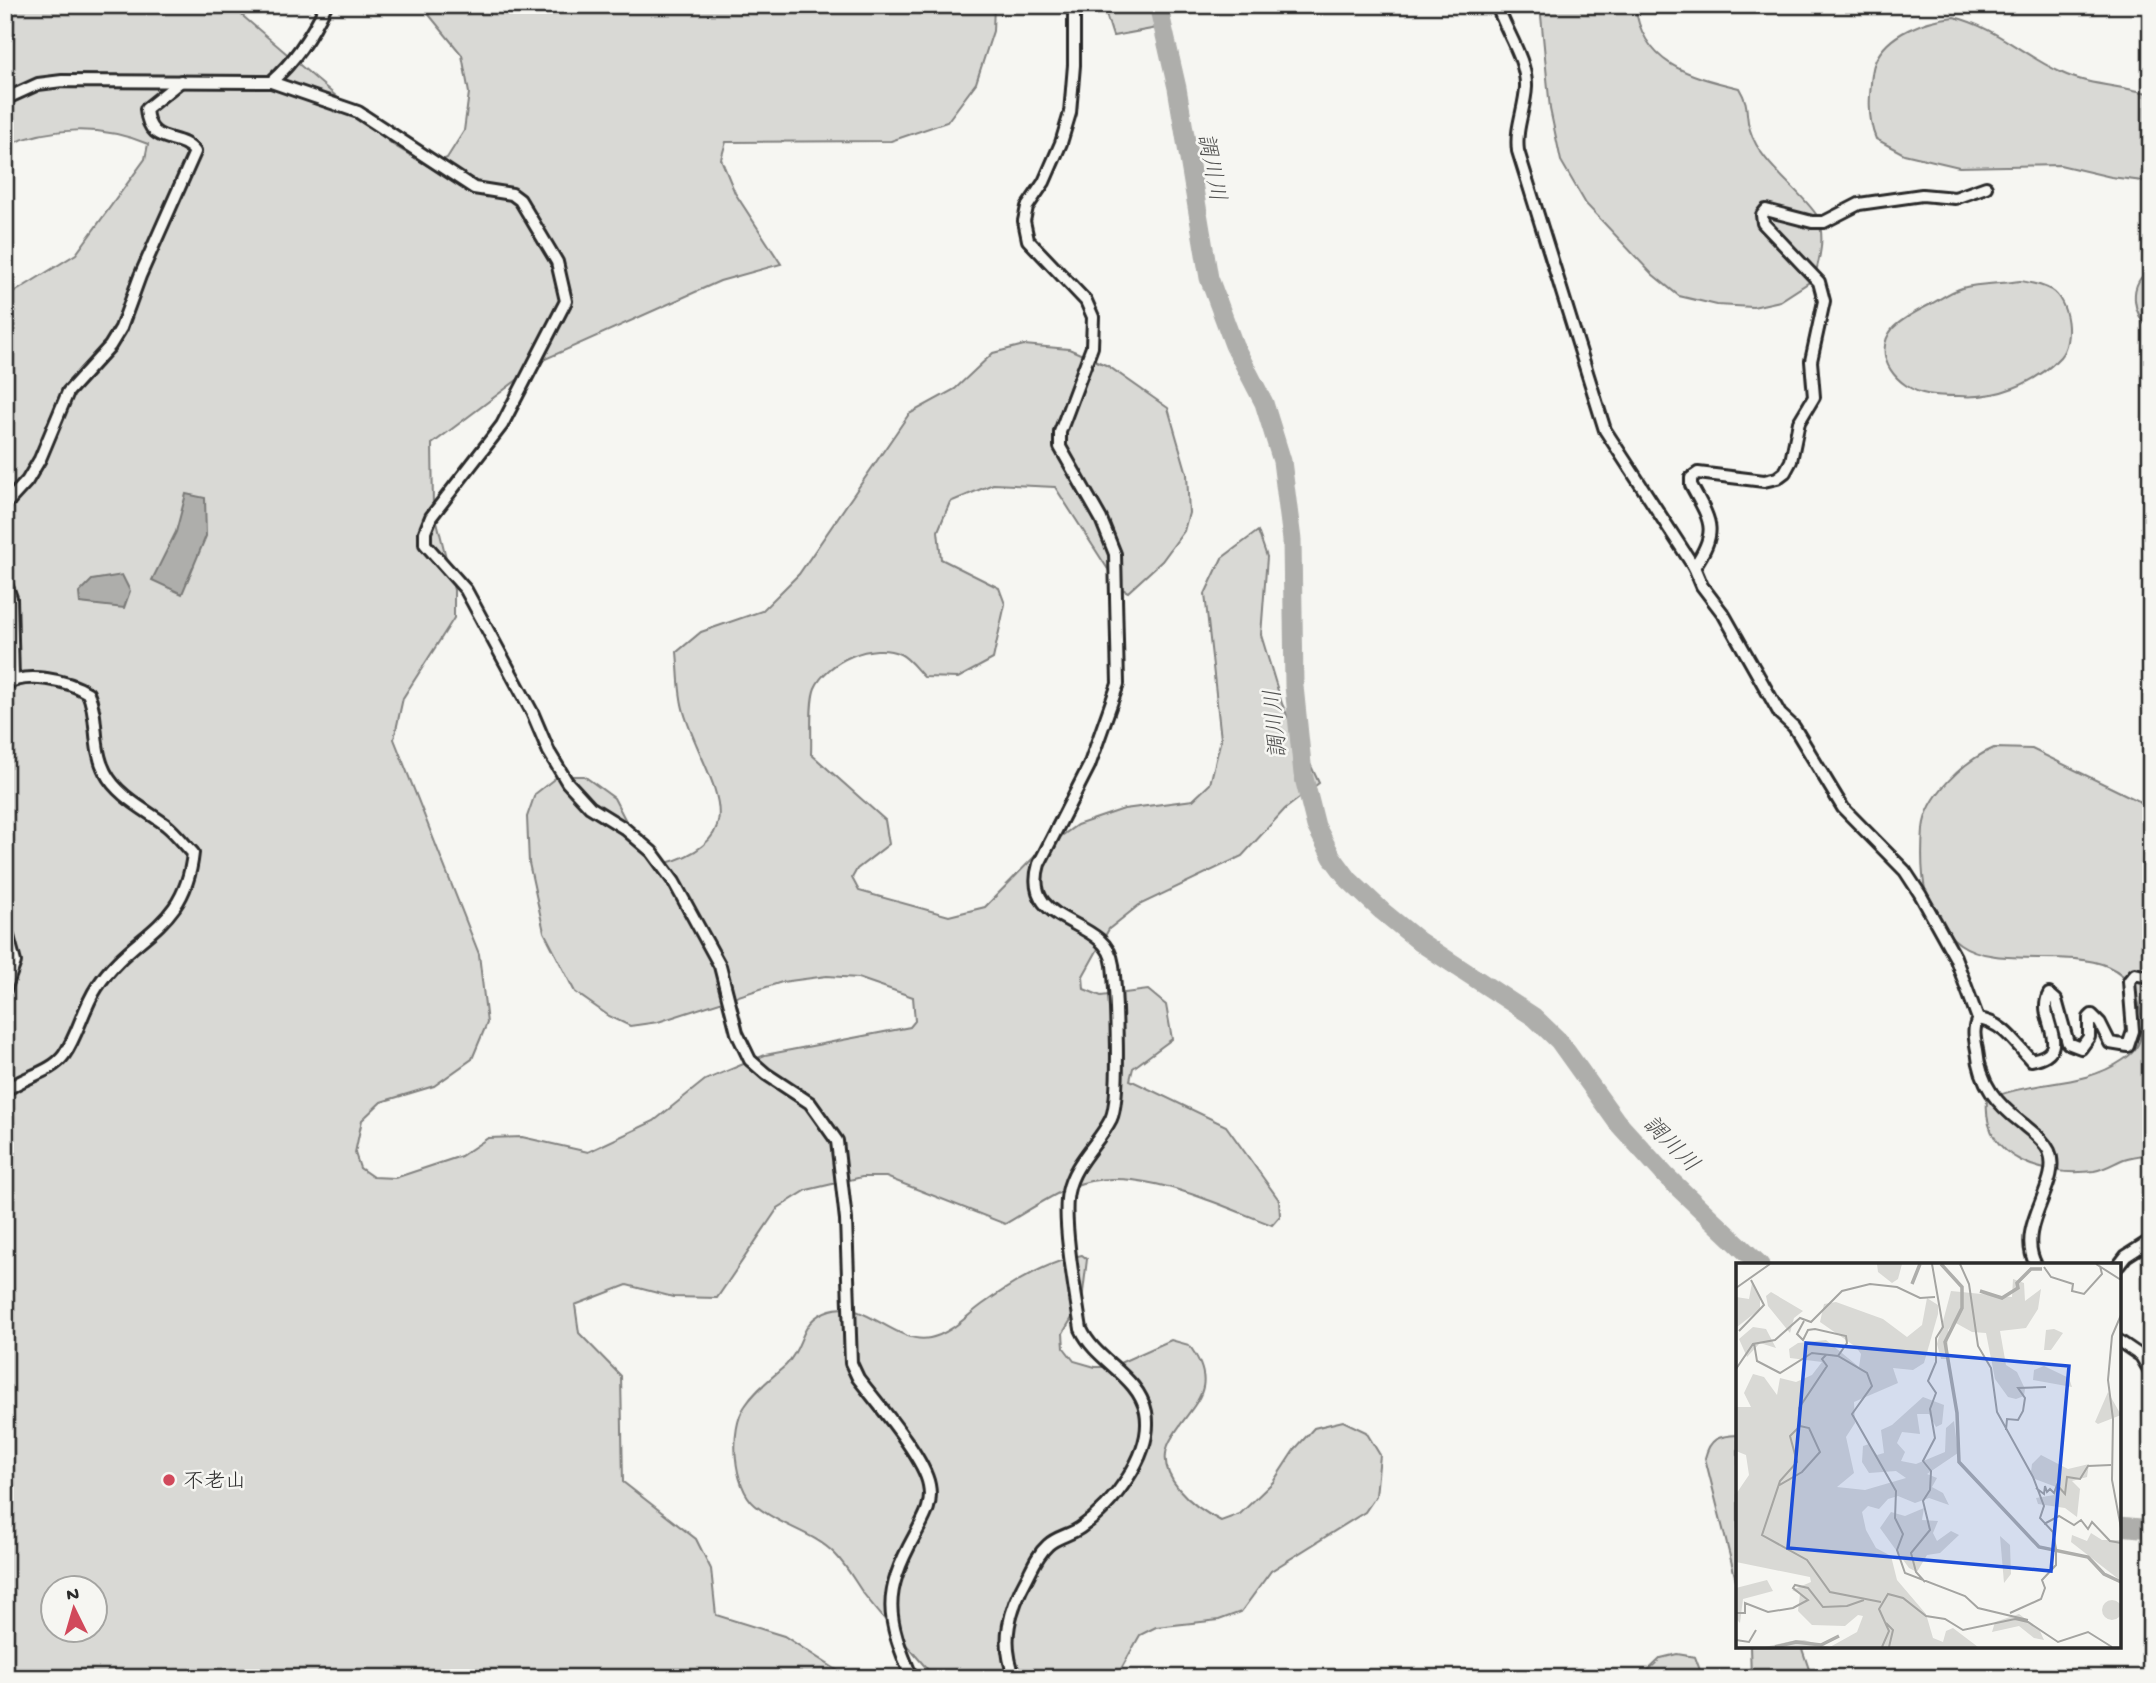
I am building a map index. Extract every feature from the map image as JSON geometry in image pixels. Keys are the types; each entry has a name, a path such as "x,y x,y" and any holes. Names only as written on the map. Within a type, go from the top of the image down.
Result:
{"street":[{"path":"271,82 288,66 312,34 326,5"},
{"path":"1015,1678 1009,1663 1006,1632 1014,1601 1039,1555 1049,1544 1080,1528 1118,1495 1130,1475 1146,1430 1146,1413 1140,1397 1123,1374 1086,1340 1082,1329 1067,1204 1073,1178 1115,1108 1112,956 1095,936 1047,907 1038,895 1034,880 1039,864 1089,766 1118,684 1115,554 1101,519 1060,447 1060,432 1092,347 1093,317 1086,301 1028,240 1024,221 1027,207 1044,182 1061,143 1070,113 1074,65 1074,5"},
{"path":"1497,5 1525,72 1526,88 1516,137 1518,151 1581,347 1599,416 1631,474 1694,567 1702,586 1724,615 1780,713 1794,727 1843,808 1905,871 1920,894 1955,957 1978,1019"},
{"path":"5,506 27,481 40,459 68,392 110,346 121,328 140,276 187,174 195,152 190,146 155,132 148,122 146,109 183,80"},
{"path":"5,99 38,84 62,81 271,82 358,112 474,188 512,194 520,200 557,262 566,301 555,326 502,425 431,517 425,532 425,544 466,590 532,712 549,752 568,782 590,807 624,828 652,852 674,882 720,965 737,1033 751,1059 766,1074 810,1103 838,1141 846,1220 851,1363 858,1378 920,1462 929,1483 931,1504 898,1571 890,1598 895,1638 912,1678"},
{"path":"1694,567 1712,535 1712,523 1691,485 1691,478 1698,473 1763,481 1777,478 1791,461 1799,422 1814,397 1811,361 1823,294 1819,282 1763,223 1762,215 1766,210 1776,210 1812,222 1825,222 1859,204 1922,195 1955,198 1986,187"},
{"path":"5,581 11,598 9,683 59,681 88,693 95,708 97,752 105,773 137,805 169,827 193,853 190,877 176,909 154,932 133,946 97,988 64,1056 5,1091"},
{"path":"5,925 15,962 5,990"},
{"path":"1978,1019 1991,1020 2015,1041 2031,1060 2044,1058 2052,1051 2053,1034 2046,1006 2049,994 2056,1000 2068,1043 2081,1048 2089,1037 2092,1015 2100,1023 2110,1042 2128,1045 2133,1031 2129,981 2135,974 2151,978"},
{"path":"1978,1019 1974,1026 1978,1060 1988,1091 1997,1104 2043,1140 2051,1159 2051,1173 2034,1213 2031,1237 2036,1263"},
{"path":"2121,1263 2126,1256 2151,1240"},
{"path":"2121,1342 2141,1356 2151,1373"}],"shaded area":[{"path":"5,5 230,5 393,145 428,166 447,158 464,131 469,93 462,55 421,5 994,5 993,31 976,83 947,122 891,141 726,142 721,159 735,193 781,264 720,281 545,359 432,444 433,505 454,590 454,618 403,698 394,739 479,954 487,1023 472,1059 434,1086 381,1102 362,1120 355,1153 360,1168 373,1177 395,1178 461,1156 488,1138 522,1137 588,1152 654,1121 705,1080 765,1055 910,1027 915,1021 913,997 858,978 827,976 782,982 658,1022 630,1026 609,1016 575,992 544,932 529,863 527,817 535,794 558,776 584,776 614,798 640,848 663,864 693,852 711,838 718,821 718,802 682,705 677,652 701,632 762,611 799,574 909,414 955,389 993,353 1024,345 1069,349 1108,366 1168,408 1187,474 1189,513 1184,531 1162,561 1128,592 1120,588 1055,487 993,484 950,502 938,531 941,559 999,588 1005,604 993,659 958,678 924,677 910,661 889,651 864,652 840,662 821,678 813,694 811,754 885,820 889,844 857,869 852,878 859,891 949,916 985,907 1039,852 1077,825 1124,809 1193,800 1210,784 1221,739 1205,594 1222,558 1258,531 1267,557 1261,635 1282,704 1319,783 1285,809 1242,856 1139,905 1109,929 1083,976 1084,989 1101,996 1148,990 1166,1005 1172,1039 1133,1068 1130,1080 1226,1126 1279,1200 1280,1216 1272,1225 1173,1188 1119,1179 1094,1180 1071,1187 1005,1224 886,1177 862,1177 807,1190 778,1208 717,1298 673,1297 627,1285 575,1305 579,1333 621,1376 623,1482 696,1539 711,1569 716,1615 784,1636 849,1678 5,1678 5,298 76,254 145,159 148,144 113,133 76,130 22,139 5,146"},
{"path":"1103,5 1168,5 1157,28 1113,36"},
{"path":"1540,5 1635,5 1639,25 1658,54 1686,72 1739,88 1745,101 1748,124 1762,154 1818,217 1820,256 1814,279 1780,301 1753,307 1717,305 1679,296 1652,274 1586,204 1561,161 1550,109"},
{"path":"1954,17 1983,27 2071,77 2151,94 2151,182 2111,177 2060,165 1959,167 1904,154 1876,139 1870,117 1870,95 1875,62 1881,52 1888,43 1909,30 1932,21"},
{"path":"2151,269 2151,331 2136,307 2135,290 2143,275"},
{"path":"2020,281 2040,285 2057,295 2068,322 2064,350 2050,367 2039,375 2014,388 1987,395 1947,396 1916,391 1906,386 1891,370 1886,360 1887,339 1893,328 1906,318 1962,288"},
{"path":"186,494 205,498 206,536 182,594 152,580 176,532"},
{"path":"122,575 130,591 124,608 80,603 79,593 92,580"},
{"path":"1994,748 2032,749 2151,807 2151,1154 2127,1158 2094,1171 2056,1171 2020,1160 2006,1150 1995,1137 1988,1121 1987,1100 2021,1089 2090,1076 2123,1060 2138,1045 2142,1025 2135,993 2119,973 2096,963 2069,959 1983,954 1960,944 1947,933 1930,907 1923,877 1922,845 1923,829 1931,804 1960,770"},
{"path":"1082,1255 1087,1259 1082,1301 1063,1333 1064,1348 1074,1361 1095,1367 1111,1367 1171,1340 1189,1345 1199,1361 1203,1374 1200,1396 1170,1441 1166,1454 1171,1478 1189,1499 1221,1521 1240,1514 1273,1482 1294,1450 1314,1428 1343,1421 1366,1432 1380,1455 1376,1496 1365,1512 1271,1571 1241,1612 1219,1620 1156,1627 1140,1635 1116,1678 935,1678 863,1593 835,1554 816,1540 764,1512 748,1497 738,1472 736,1457 735,1443 740,1416 754,1394 786,1365 807,1327 820,1314 843,1308 868,1316 905,1335 930,1338 952,1328 994,1296 1030,1274"},
{"path":"1736,1435 1736,1580 1705,1458 1712,1442 1725,1436"},
{"path":"1750,1648 1802,1648 1812,1678 1751,1678"},
{"path":"1677,1654 1695,1657 1703,1678 1640,1678 1661,1658"}],"waterway":[{"name":"調川川","path":"1158,5 1177,88 1209,278 1234,345 1264,403 1282,461 1292,540 1294,686 1303,774 1316,826 1332,857 1349,880 1382,911 1420,942 1534,1017 1559,1041 1617,1122 1666,1176 1758,1263"},
{"name":"調川川","path":"2121,1526 2151,1529"}],"place":[{"name":"不老山","path":"169,1480"}]}
